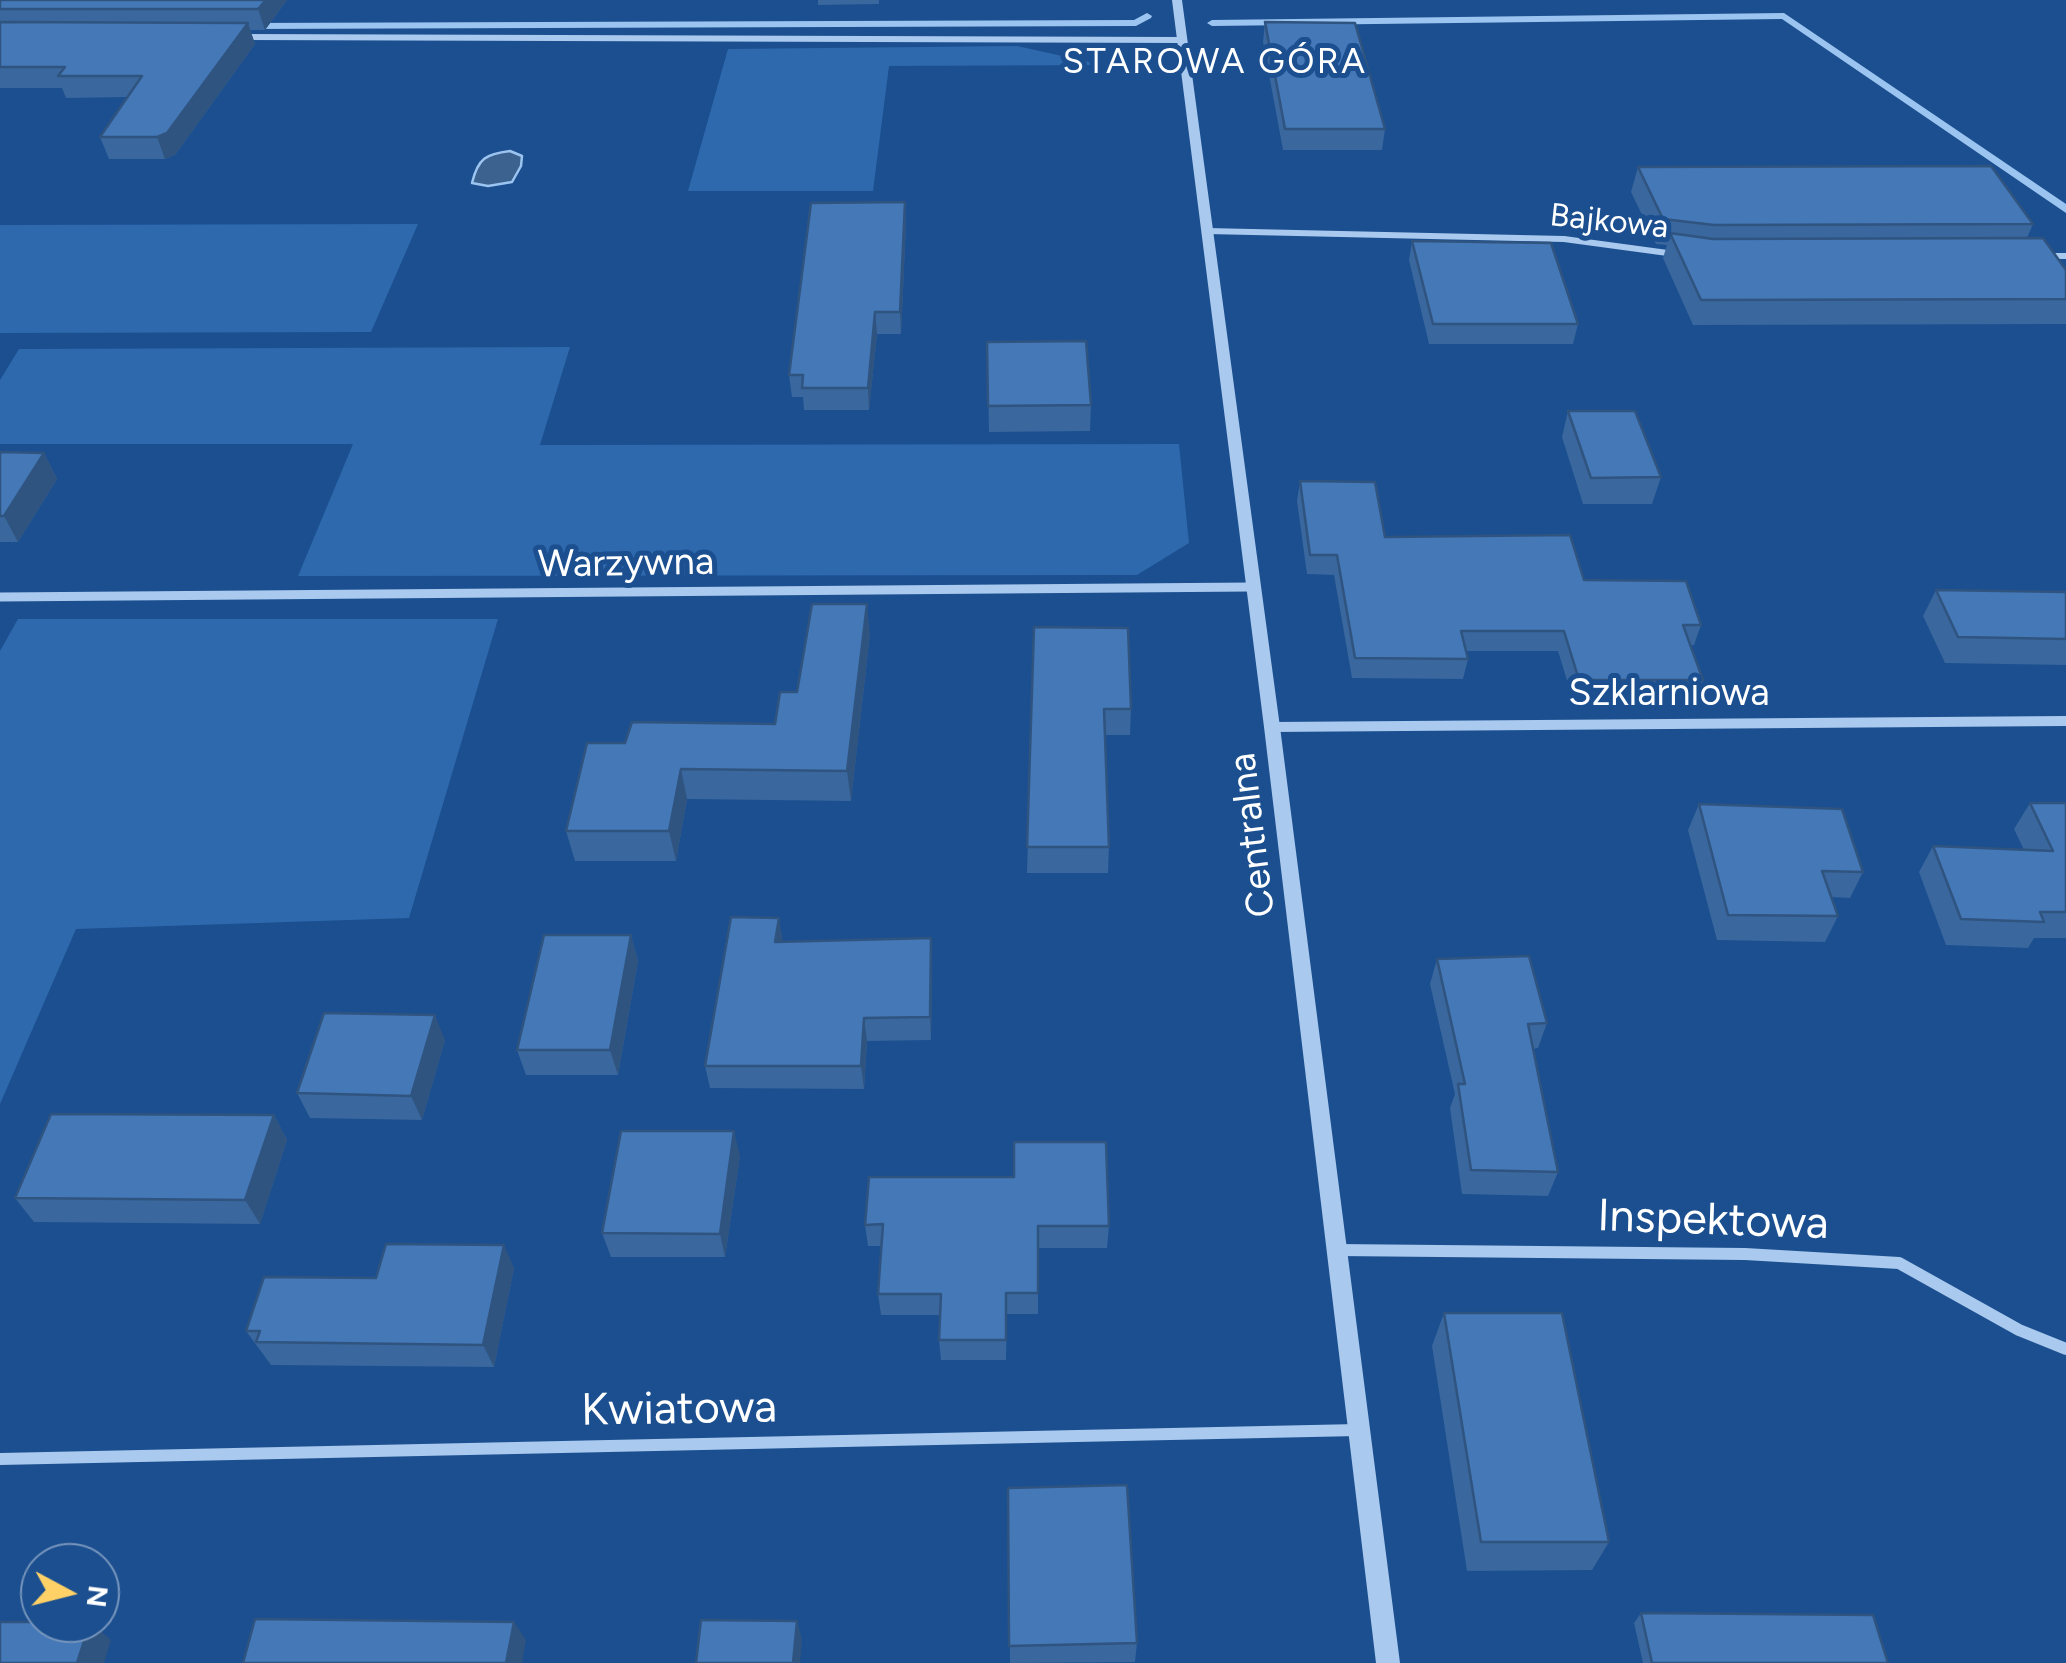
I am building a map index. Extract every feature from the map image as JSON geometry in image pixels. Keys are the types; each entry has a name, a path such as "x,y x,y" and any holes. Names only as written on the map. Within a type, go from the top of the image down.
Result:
{"street":[{"name":"Centralna","path":"1177,0 1388,1663"},
{"path":"236,37 1182,40"},
{"name":"Bajkowa","path":"1207,231 1564,239 1691,256"},
{"path":"2026,256 2066,256"},
{"name":"Warzywna","path":"0,597 1252,587"},
{"name":"Szklarniowa","path":"1272,727 2066,721"},
{"name":"Inspektowa","path":"1336,1250 1746,1254 1899,1263 2019,1330 2066,1349"},
{"name":"Kwiatowa","path":"0,1459 1359,1430"}],"shaded area":[{"path":"1017,46 1103,65 889,66 873,191 688,191 728,49"},
{"path":"510,151 522,156 512,182 488,186 472,183 484,159"},
{"path":"418,224 371,332 0,333 0,225"},
{"path":"570,347 540,445 1179,444 1189,543 1137,575 298,576 353,444 0,444 0,380 19,349"},
{"path":"18,619 498,619 409,918 76,929 0,1104 0,651"}],"building":[{"path":"0,0 266,0 258,9 0,9"},
{"path":"0,22 248,23 167,133 157,137 100,137 142,76 58,76 65,67 0,67"},
{"path":"1265,22 1355,23 1385,129 1285,129"},
{"path":"1991,166 2033,224 1714,225 1663,219 1638,167"},
{"path":"905,202 900,312 875,312 868,388 802,388 803,375 789,375 811,203"},
{"path":"1670,233 1713,239 2043,238 2066,270 2066,299 1701,300"},
{"path":"1412,241 1551,243 1578,324 1433,324"},
{"path":"1086,341 1091,405 988,406 987,342"},
{"path":"1568,411 1635,411 1661,477 1591,478"},
{"path":"0,452 44,453 4,516 0,516"},
{"path":"1300,481 1375,482 1385,537 1570,535 1584,580 1686,581 1701,625 1683,625 1703,680 1579,680 1564,631 1461,631 1468,659 1355,658 1337,555 1310,555"},
{"path":"1936,590 2066,592 2066,639 1958,637"},
{"path":"812,604 867,604 847,771 681,769 669,831 566,831 587,743 625,743 632,722 775,724 780,692 797,692"},
{"path":"1034,627 1128,628 1131,709 1104,709 1109,847 1027,847"},
{"path":"2030,803 2066,803 2066,912 2040,912 2044,922 1961,919 1933,846 2053,851"},
{"path":"1699,804 1842,809 1863,872 1822,871 1838,916 1728,915"},
{"path":"731,917 779,918 775,942 931,938 930,1017 864,1018 861,1066 705,1066"},
{"path":"544,935 631,935 610,1050 517,1050"},
{"path":"1529,956 1547,1023 1528,1024 1558,1172 1471,1170 1458,1084 1465,1084 1437,959"},
{"path":"324,1013 435,1015 411,1096 297,1093"},
{"path":"51,1114 274,1115 245,1200 15,1198"},
{"path":"621,1131 734,1131 720,1234 602,1233"},
{"path":"1014,1142 1106,1142 1109,1226 1038,1226 1038,1293 1006,1293 1006,1340 939,1340 941,1294 878,1294 883,1224 865,1225 869,1177 1014,1177"},
{"path":"386,1244 504,1245 483,1345 256,1342 260,1331 246,1331 264,1277 376,1278"},
{"path":"1444,1313 1562,1313 1609,1542 1481,1542"},
{"path":"1127,1485 1137,1643 1009,1646 1008,1488"},
{"path":"1641,1613 1873,1615 1888,1663 1652,1663"},
{"path":"255,1619 514,1622 506,1663 243,1663"},
{"path":"701,1620 797,1621 793,1663 696,1663"},
{"path":"0,1622 20,1622 20,1643 84,1643 77,1663 0,1663"}],"waterway":[{"path":"245,26 1136,23 1147,16"},
{"path":"1212,23 1784,16 2066,209"}],"district":[{"name":"STAROWA GÓRA","path":"1215,63"}]}
